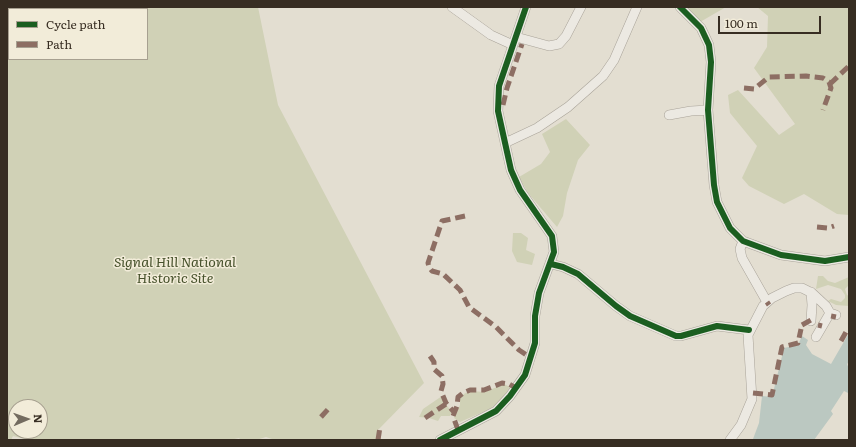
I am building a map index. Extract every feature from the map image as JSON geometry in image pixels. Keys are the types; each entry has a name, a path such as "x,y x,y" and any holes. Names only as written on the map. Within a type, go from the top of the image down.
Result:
{"street":[{"path":"452,7 491,35 515,41 549,46 559,44 566,36 581,7"},
{"path":"440,440 496,411 510,396 520,382 528,368 533,351 536,307 539,293 551,264 554,245 552,236 515,181 498,111 497,95 501,79 526,7"},
{"path":"505,143 537,128 568,107 604,76 614,60 637,7"},
{"path":"680,7 701,28 709,45 711,62 708,110 718,202 730,228 743,241 782,255 825,261 849,257"},
{"path":"669,115 708,110"},
{"path":"743,241 740,249 742,258 767,302"},
{"path":"551,264 563,267 578,274 630,316 676,336 682,336 717,326 749,330"},
{"path":"730,440 741,425 752,399 748,349 749,330 767,302 777,295 794,288 802,288 811,292 831,311 816,337"},
{"path":"811,292 811,321"}],"green space":[{"name":"Signal Hill National Historic Site","path":"7,7 258,7 278,105 424,383 377,431 378,440 275,440 266,437 256,440 241,440 239,438 230,440 29,440 25,439 48,439 48,399 8,399 8,439 12,439 7,440"},
{"path":"686,7 726,7 700,22"},
{"path":"757,7 849,7 849,215 837,214 804,194 784,204 749,186 742,178 757,146 730,113 728,95 738,90 779,135 795,124 754,68 767,47 768,16"},
{"path":"566,119 590,145 578,160 567,193 563,216 557,227 528,193 519,177 541,164 550,152 542,134"},
{"path":"513,233 521,233 528,238 526,250 535,254 532,265 517,262 512,251"},
{"path":"818,276 823,276 828,281 835,283 849,277 849,285 845,289 847,295 849,296 849,306 836,305 828,301 831,299 841,302 845,298 845,295 841,289 828,285 816,289"},
{"path":"504,384 510,387 502,399 490,409 460,422 454,418 460,405 460,398 464,394 469,391 485,392"},
{"path":"442,396 445,406 446,405 452,411 450,416 441,416 438,421 419,417 423,409"}],"shaded area":[{"path":"849,333 849,362 847,364 849,369 849,391 848,393 844,391 831,411 833,414 814,440 753,439 759,423 762,396 772,397 784,348 798,345 802,336 808,340 806,345 812,354 831,364"}],"marked path":[{"path":"503,105 507,88 522,44"},
{"path":"830,84 849,66"},
{"path":"744,88 754,89 769,77 806,76 823,78 829,82 831,88 823,110"},
{"path":"465,216 442,221 428,263 429,267 432,271 443,274 460,290 469,307 496,327 519,350 531,358"},
{"path":"817,227 828,228 834,226"},
{"path":"833,319 834,314"},
{"path":"802,325 811,320"},
{"path":"818,325 822,326"},
{"path":"753,393 772,395 782,347 798,343 801,329"},
{"path":"841,341 846,332"},
{"path":"430,356 434,362 434,369 442,376 443,384 441,391 446,403 454,412"},
{"path":"458,430 453,416 457,406 458,397 463,393 470,390 484,390 502,383 509,384 516,388"},
{"path":"425,418 446,404"},
{"path":"321,417 330,407"},
{"path":"378,440 380,427"}],"cycle path":[{"path":"440,440 496,411 510,396 525,375 535,343 535,316 539,293 554,252 552,236 520,190 511,170 498,111 499,86 526,7"},
{"path":"680,7 701,28 709,45 711,62 708,110 714,185 717,202 730,228 743,241 781,255 825,261 849,257"},
{"path":"551,264 563,267 578,274 630,316 676,336 717,326 749,330"}]}
